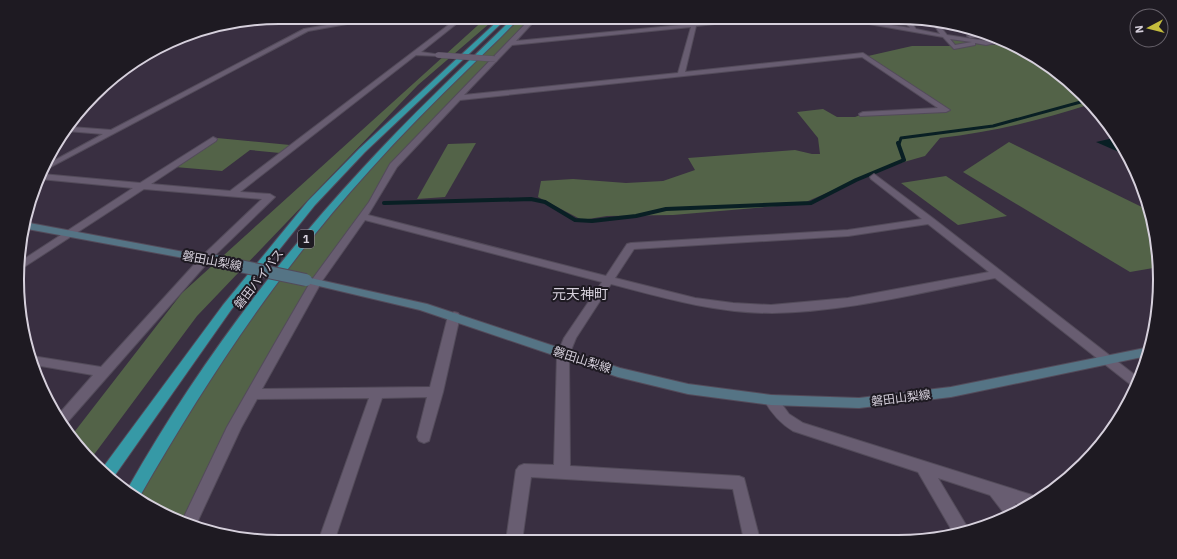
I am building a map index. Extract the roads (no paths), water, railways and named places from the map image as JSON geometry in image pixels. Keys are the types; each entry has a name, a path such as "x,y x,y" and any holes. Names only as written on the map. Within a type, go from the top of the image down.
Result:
{"highway":[{"name":"磐田バイパス","path":"109,470 217,319 291,228 342,170 498,24"},
{"name":"磐田バイパス","path":"135,490 153,457 243,321 315,229 365,171 397,137 509,24"}],"main road":[{"name":"磐田山梨線","path":"30,226 312,280 454,316 563,355 618,372 688,389 771,400 859,403 951,392 1142,352"}],"street":[{"path":"50,166 306,30 338,24"},
{"path":"233,193 453,24"},
{"path":"191,519 234,427 253,394 312,280 363,217 393,166 528,24"},
{"path":"510,43 704,24"},
{"path":"873,24 986,42"},
{"path":"681,75 693,25"},
{"path":"910,25 914,31"},
{"path":"939,27 954,47 990,42"},
{"path":"955,38 973,36"},
{"path":"414,53 496,59"},
{"path":"457,98 863,55 946,110 863,114"},
{"path":"73,129 113,133"},
{"path":"25,263 213,139"},
{"path":"45,177 270,197 210,260 144,324 65,417"},
{"path":"874,177 1133,380"},
{"path":"363,217 608,281 695,302 733,307 771,309 848,302 998,274"},
{"path":"562,472 563,355 570,338 631,246 848,233 931,221"},
{"path":"424,437 454,316"},
{"path":"38,361 104,372"},
{"path":"253,394 436,392"},
{"path":"328,535 377,393"},
{"path":"771,400 784,418 798,427 1026,500"},
{"path":"924,468 959,527"},
{"path":"515,535 524,470 739,483 751,535"},
{"path":"995,490 1010,509"}],"waterway":[{"path":"899,144 901,138 993,126 1081,102"},
{"path":"384,203 531,199 545,202 575,220 592,221 636,216 666,209 811,203 856,180 904,160 898,143"}],"district":[{"name":"元天神町","path":"580,294"}]}
